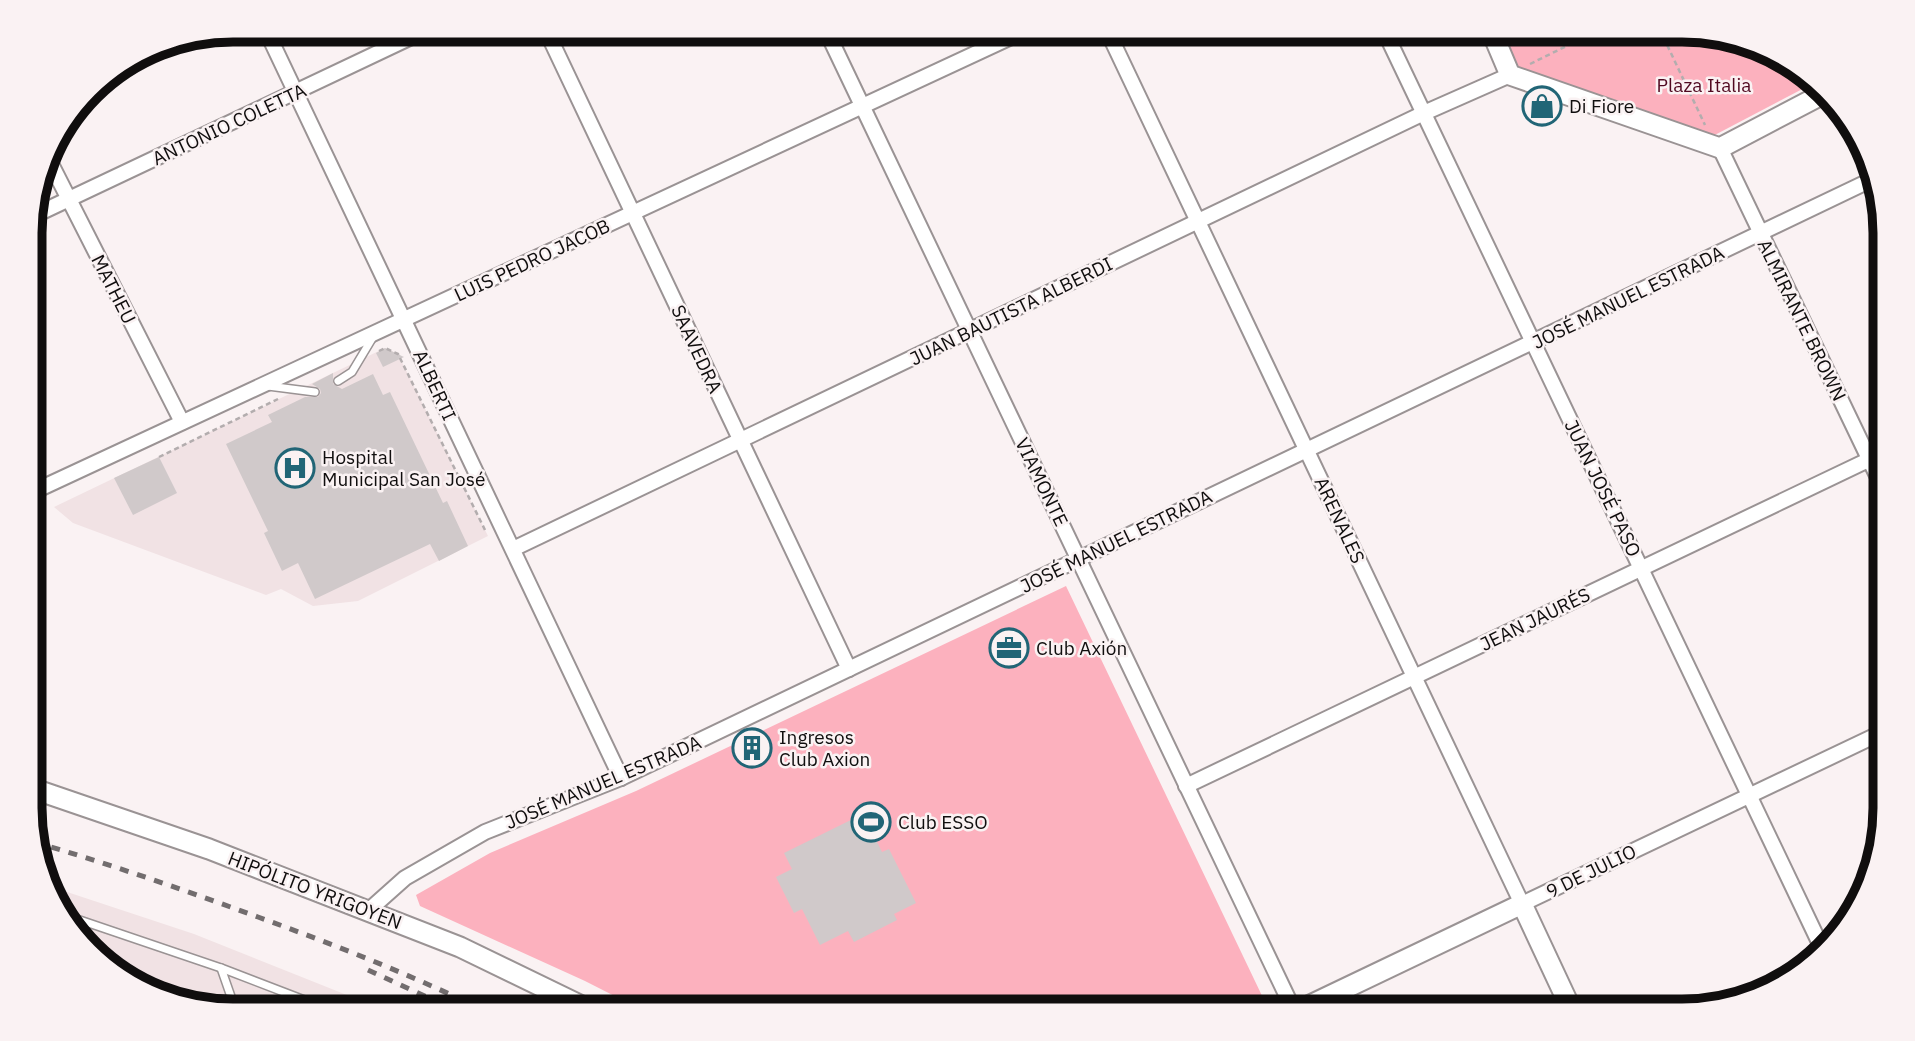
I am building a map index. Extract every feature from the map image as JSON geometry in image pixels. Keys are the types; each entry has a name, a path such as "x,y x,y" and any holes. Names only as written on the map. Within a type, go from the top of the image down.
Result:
{"street":[{"name":"ALBERTI","path":"272,42 621,778"},
{"name":"ANTONIO COLETTA","path":"43,212 401,42"},
{"name":"SAAVEDRA","path":"552,42 849,669"},
{"name":"VIAMONTE","path":"832,42 968,332 1080,558 1186,786 1290,999"},
{"name":"LUIS PEDRO JACOB","path":"42,488 1001,42"},
{"name":"ARENALES","path":"1113,42 1566,999"},
{"name":"JUAN JOSÉ PASO","path":"1390,42 1819,941"},
{"path":"1496,42 1510,75 1720,148 1816,97"},
{"name":"JUAN BAUTISTA ALBERDI","path":"513,550 1424,113 1510,75"},
{"name":"ALMIRANTE BROWN","path":"1720,148 1873,467"},
{"name":"MATHEU","path":"54,170 182,422"},
{"name":"JOSÉ MANUEL ESTRADA","path":"368,911 405,878 485,832 621,778 1866,183"},
{"name":"JEAN JAURÉS","path":"1186,786 1873,457"},
{"name":"9 DE JULIO","path":"1321,999 1873,737"},
{"name":"HIPÓLITO YRIGOYEN","path":"42,791 209,849 460,947 567,999"}],"lane":[{"path":"338,381 352,372 375,333"},
{"path":"263,385 315,392"},
{"path":"79,920 301,999"},
{"path":"220,968 231,999"}],"path":[{"path":"1529,64 1574,42"},
{"path":"1666,42 1706,125"},
{"path":"359,361 385,348 398,354 488,536"},
{"path":"159,457 297,390"}],"shaded area":[{"name":"Hospital Municipal San José","path":"385,348 398,354 488,536 358,601 313,606 281,589 266,595 73,523 54,507"},
{"path":"62,890 194,934 357,999 233,999 208,997 160,984 127,967 107,952 89,934"}],"green space":[{"name":"Plaza Italia","path":"1506,42 1682,42 1743,52 1788,74 1806,87 1711,137 1517,70"},
{"name":"Club ESSO","path":"1066,586 1264,999 620,999 420,906 416,895 490,853 636,791"}],"building":[{"path":"385,348 404,357 383,367 376,353"},
{"path":"333,373 333,384 342,389 373,374 383,395 390,392 443,503 447,501 468,546 439,561 430,544 315,599 298,563 282,571 264,533 268,531 226,444 272,422 268,415 305,397 318,397 320,389 312,384"},
{"path":"159,457 177,493 133,515 114,478"},
{"name":"Club Axión","path":"1019,631 1027,650 997,664 991,646"},
{"name":"Ingresos Club Axion","path":"762,731 773,750 742,765 732,745"},
{"path":"863,814 882,852 889,849 916,903 894,914 897,920 854,942 848,931 820,945 802,909 794,913 776,877 792,869 784,853"}],"railway":[{"path":"47,846 287,928 459,999"},
{"path":"368,970 431,999"}],"place":[{"name":"Di Fiore","path":"1542,106"},
{"name":"Hospital Municipal San José","path":"295,468"},
{"name":"Club Axión","path":"1009,648"},
{"name":"Ingresos Club Axion","path":"752,748"},
{"name":"Club ESSO","path":"871,822"}]}
